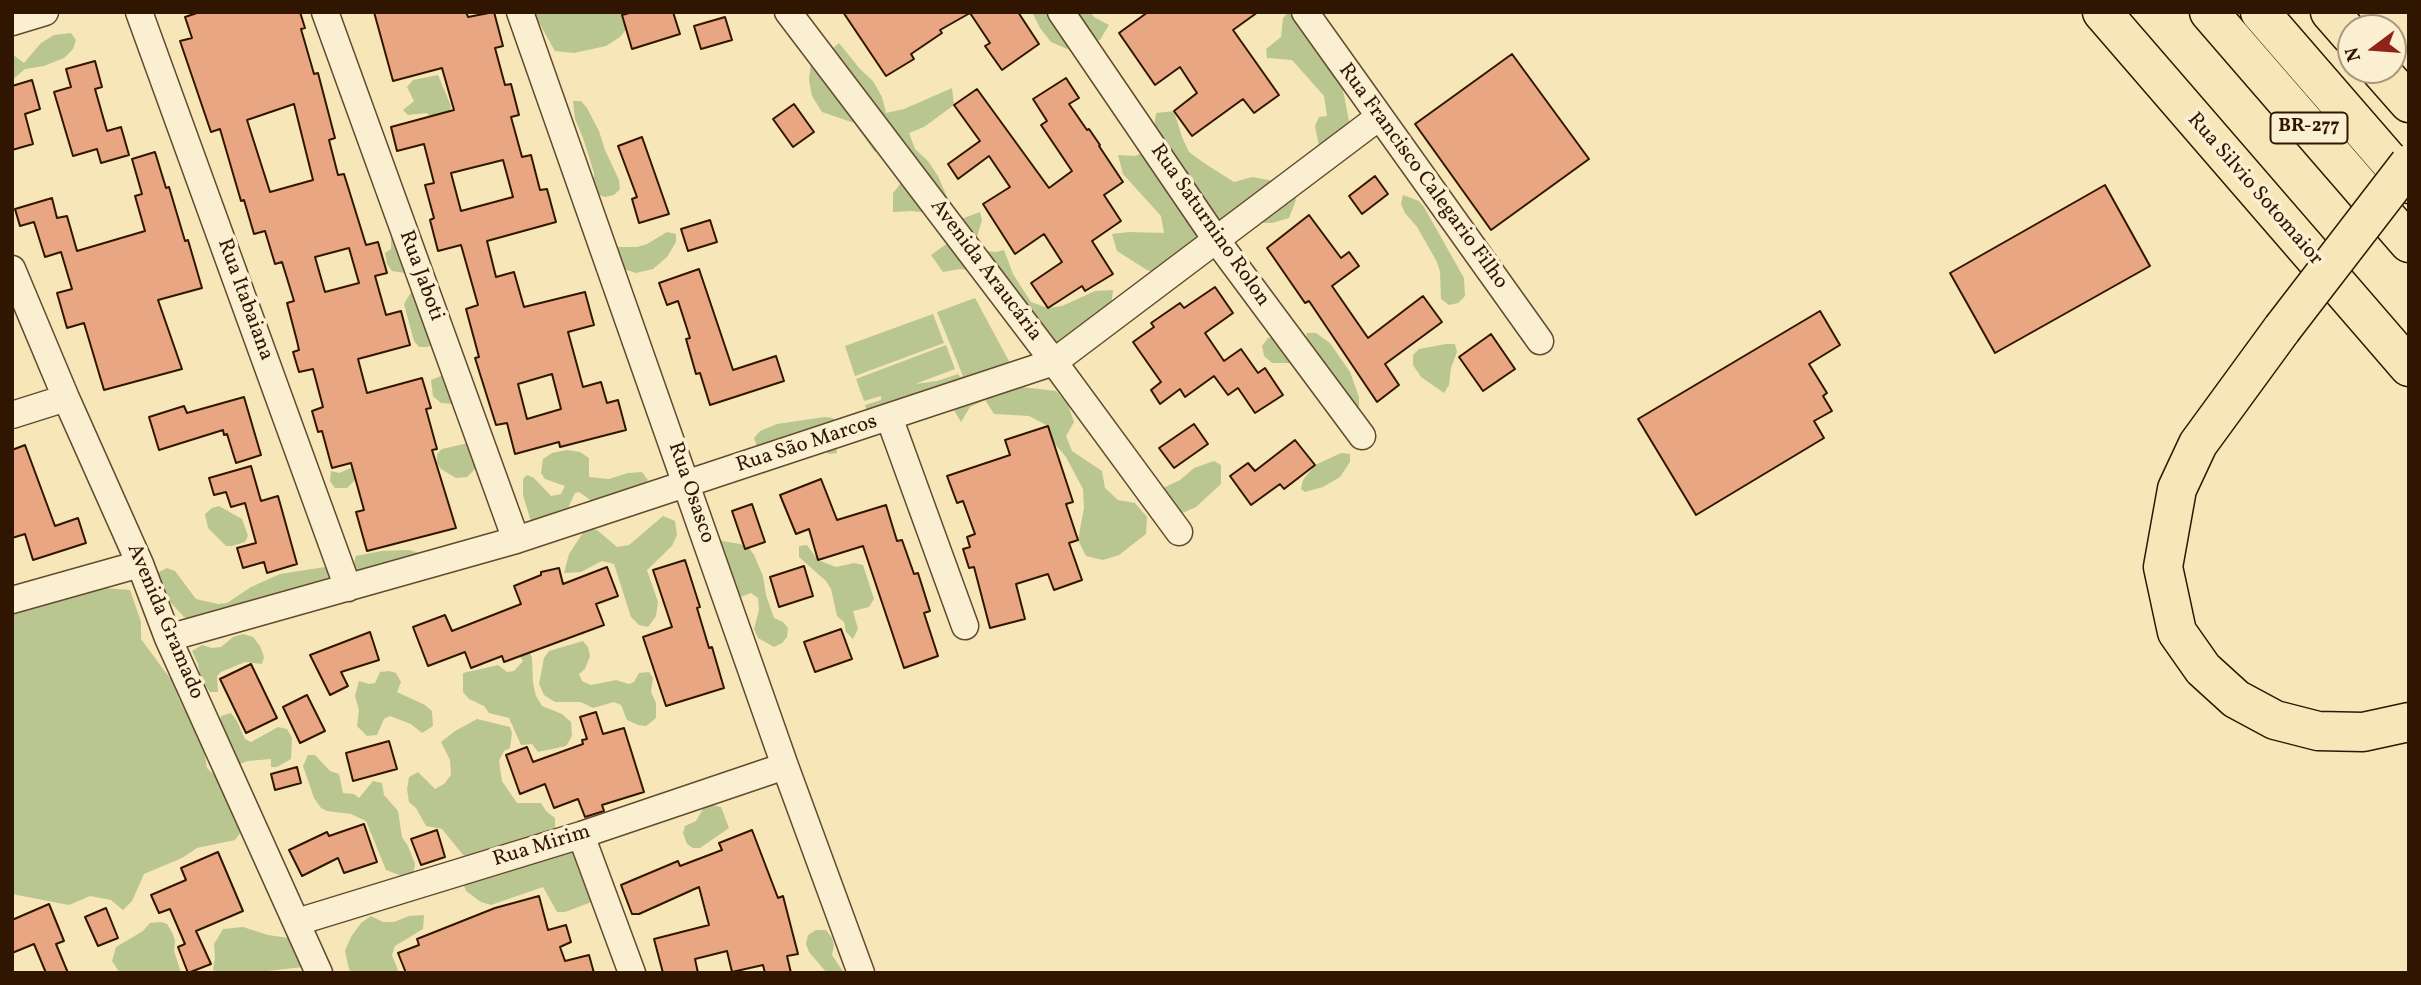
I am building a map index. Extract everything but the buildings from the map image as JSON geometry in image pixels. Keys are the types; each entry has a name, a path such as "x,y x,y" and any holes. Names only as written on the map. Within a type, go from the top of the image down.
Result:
{"highway":[{"name":"Rua Silvio Sotomaior","path":"2102,12 2409,367"},
{"name":"BR-277","path":"2209,12 2409,243"},
{"name":"BR-277","path":"2260,12 2409,184"},
{"path":"2392,84 2409,103"},
{"path":"2409,164 2282,329 2198,444 2177,489 2163,567 2166,590 2178,632 2203,669 2236,699 2275,720 2318,731 2372,730 2409,722"},
{"path":"2372,730 2409,710"}],"street":[{"path":"12,22 45,12"},
{"name":"Rua Itabaiana","path":"139,12 348,587"},
{"name":"Rua Jaboti","path":"325,12 516,540"},
{"name":"Rua Osasco","path":"520,12 785,766 861,973"},
{"name":"Avenida Araucária","path":"788,12 1054,362 1179,532"},
{"name":"Rua Saturnino Rolon","path":"1061,12 1217,241 1362,436"},
{"name":"Rua Francisco Calegario Filho","path":"1305,12 1540,341"},
{"name":"Rua São Marcos","path":"168,638 516,540 1054,362 1379,117"},
{"name":"Avenida Gramado","path":"12,269 140,564 168,638 319,973"},
{"path":"12,415 66,398"},
{"path":"889,417 965,626"},
{"path":"12,600 140,564"},
{"name":"Rua Mirim","path":"298,922 581,835 785,766"},
{"path":"581,835 632,973"}],"green space":[{"path":"533,12 634,12 632,22 620,37 606,46 574,53 555,51"},
{"path":"1032,12 1090,12 1109,25 1100,40 1067,49 1051,42"},
{"path":"1288,12 1298,15 1341,84 1344,95 1351,132 1326,152 1319,146 1315,126 1319,117 1327,116 1324,96 1292,60 1267,58 1266,49 1281,37 1283,18"},
{"path":"71,33 76,40 73,49 64,58 44,66 25,69 12,80 12,54 24,63 41,43 54,35"},
{"path":"839,43 873,81 882,97 886,113 904,109 952,88 954,105 924,127 909,133 915,149 928,161 938,176 955,216 964,218 980,212 982,220 977,237 980,246 987,251 1004,250 1013,274 1031,302 1048,308 1062,306 1095,291 1113,290 1111,307 1055,345 978,271 960,269 943,272 931,255 959,235 930,213 893,212 893,193 905,178 893,150 875,152 854,123 822,112 812,96 809,80 811,62"},
{"path":"438,75 451,106 449,119 437,126 427,113 408,115 403,110 414,101 407,87 413,80"},
{"path":"573,101 581,101 599,131 619,180 620,189 614,195 605,197 596,194 590,187 594,182 594,173 575,119"},
{"path":"1174,111 1189,152 1204,163 1234,182 1252,177 1290,184 1296,200 1289,218 1272,223 1255,223 1164,276 1147,270 1117,251 1112,234 1164,233 1161,216 1123,174 1118,155 1135,156 1151,150 1156,113"},
{"path":"1403,195 1419,201 1424,207 1464,278 1465,296 1458,303 1449,305 1441,299 1437,262 1417,227 1405,213 1401,204"},
{"path":"391,231 412,266 405,273 392,271 387,264 385,253 391,249"},
{"path":"667,232 676,234 676,242 667,257 653,269 636,273 618,267 609,247 637,247"},
{"path":"413,289 437,343 427,347 419,347 414,341 404,304"},
{"path":"975,298 1010,363 985,374 1021,387 1056,391 1068,405 1074,422 1066,436 1072,451 1102,471 1105,488 1118,500 1135,503 1147,517 1146,534 1119,555 1103,560 1086,556 1078,540 1084,508 1083,489 1066,457 1054,443 1048,426 1029,416 994,414 985,400 970,407 961,422 952,407 869,418 865,405 881,400 881,396 864,401 856,379 946,345 955,369 915,384 958,374 963,376 937,312"},
{"path":"933,314 944,343 855,376 845,346"},
{"path":"1307,333 1316,333 1330,343 1350,372 1359,397 1359,406 1353,413 1300,367 1291,363 1272,363 1264,356 1262,346 1268,338 1305,345"},
{"path":"1455,344 1457,352 1449,385 1444,393 1421,377 1413,365 1413,355 1419,349"},
{"path":"443,375 453,404 441,403 433,396 431,380"},
{"path":"833,418 839,427 837,453 829,454 820,449 757,447 754,438 760,431 777,424"},
{"path":"468,443 480,452 475,469 467,477 456,478 441,469 437,463 437,454 442,449"},
{"path":"567,450 580,452 589,458 589,477 609,479 642,472 648,480 639,490 600,507 579,492 575,493 563,519 532,525 523,495 523,479 527,475 534,478 551,496 561,494 565,486 545,479 541,473 543,459 552,453"},
{"path":"1341,453 1350,454 1350,462 1340,477 1323,487 1305,492 1301,489 1303,480 1315,465"},
{"path":"1214,461 1221,465 1221,484 1196,507 1178,515 1152,513 1144,508 1140,499 1180,480 1194,468"},
{"path":"358,465 357,478 347,488 335,488 330,481 331,471 339,473"},
{"path":"219,506 242,519 248,536 245,542 226,546 208,528 205,514"},
{"path":"663,516 675,521 677,535 672,546 647,570 658,602 656,616 648,627 639,625 631,617 614,564 602,561 581,572 564,573 569,554 586,528 597,530 617,547 629,545"},
{"path":"714,536 722,541 749,548 754,555 763,576 774,618 788,628 787,637 782,643 774,647 758,638 754,629 759,610 758,598 751,593 735,599"},
{"path":"807,545 818,560 836,567 854,563 863,565 874,599 869,607 853,611 858,629 853,639 846,632 844,622 837,616 831,589 826,581 799,557 799,546"},
{"path":"409,550 423,554 357,576 354,563 356,556"},
{"path":"332,566 337,583 193,621 184,617 162,593 157,573 167,568 175,571 196,599 218,604 227,603 251,587 280,574"},
{"path":"78,586 130,590 141,622 141,639 172,681 203,744 207,768 225,786 249,821 235,840 197,848 182,858 144,874 132,901 123,910 111,900 90,896 69,905 12,894 12,608"},
{"path":"522,630 532,658 536,696 542,706 562,714 571,722 572,736 566,746 538,752 532,744 521,745 509,718 489,713 484,706 469,699 463,692 463,673 498,665 507,672 514,671 523,661 516,650"},
{"path":"243,634 253,637 260,646 264,657 262,664 245,662 221,672 217,676 218,692 210,692 201,679 192,651 202,645 221,647 233,637"},
{"path":"583,641 590,656 585,669 579,674 582,681 591,685 616,680 629,684 634,682 639,673 649,672 653,678 651,692 656,703 656,718 646,726 638,725 627,720 621,705 614,702 593,708 581,702 555,702 544,695 539,684 544,658 549,651"},
{"path":"380,672 396,673 401,682 397,692 432,711 433,726 422,733 411,724 390,716 384,719 377,735 367,736 357,726 359,710 355,696 359,681 375,683"},
{"path":"231,713 245,739 251,742 278,727 287,729 292,738 291,759 277,767 271,767 271,759 237,765 219,727 221,716"},
{"path":"477,719 510,727 510,748 504,751 499,761 502,781 517,803 541,803 555,818 555,837 480,859 463,855 442,829 426,826 416,808 409,802 409,777 418,772 435,789 444,784 451,775 450,760 441,742"},
{"path":"308,755 315,755 330,771 339,774 343,793 354,794 359,798 373,781 382,783 384,795 398,811 402,837 415,864 413,875 402,876 386,870 366,821 351,814 321,808 314,798 303,766"},
{"path":"704,807 721,807 729,828 700,848 693,848 687,844 683,833 685,826 696,821"},
{"path":"575,849 594,901 565,912 557,912 543,887 491,905 481,902 466,891 462,880"},
{"path":"424,915 423,929 395,946 392,955 399,973 352,973 345,951 361,923 371,916 383,922 394,922 409,916"},
{"path":"150,923 167,924 173,934 174,951 181,973 123,973 118,970 112,961 116,947 143,931"},
{"path":"243,927 268,935 295,939 304,967 249,973 215,973 214,944 223,929"},
{"path":"816,930 826,930 832,938 832,955 844,973 827,973 809,952 806,944 808,935"}]}
